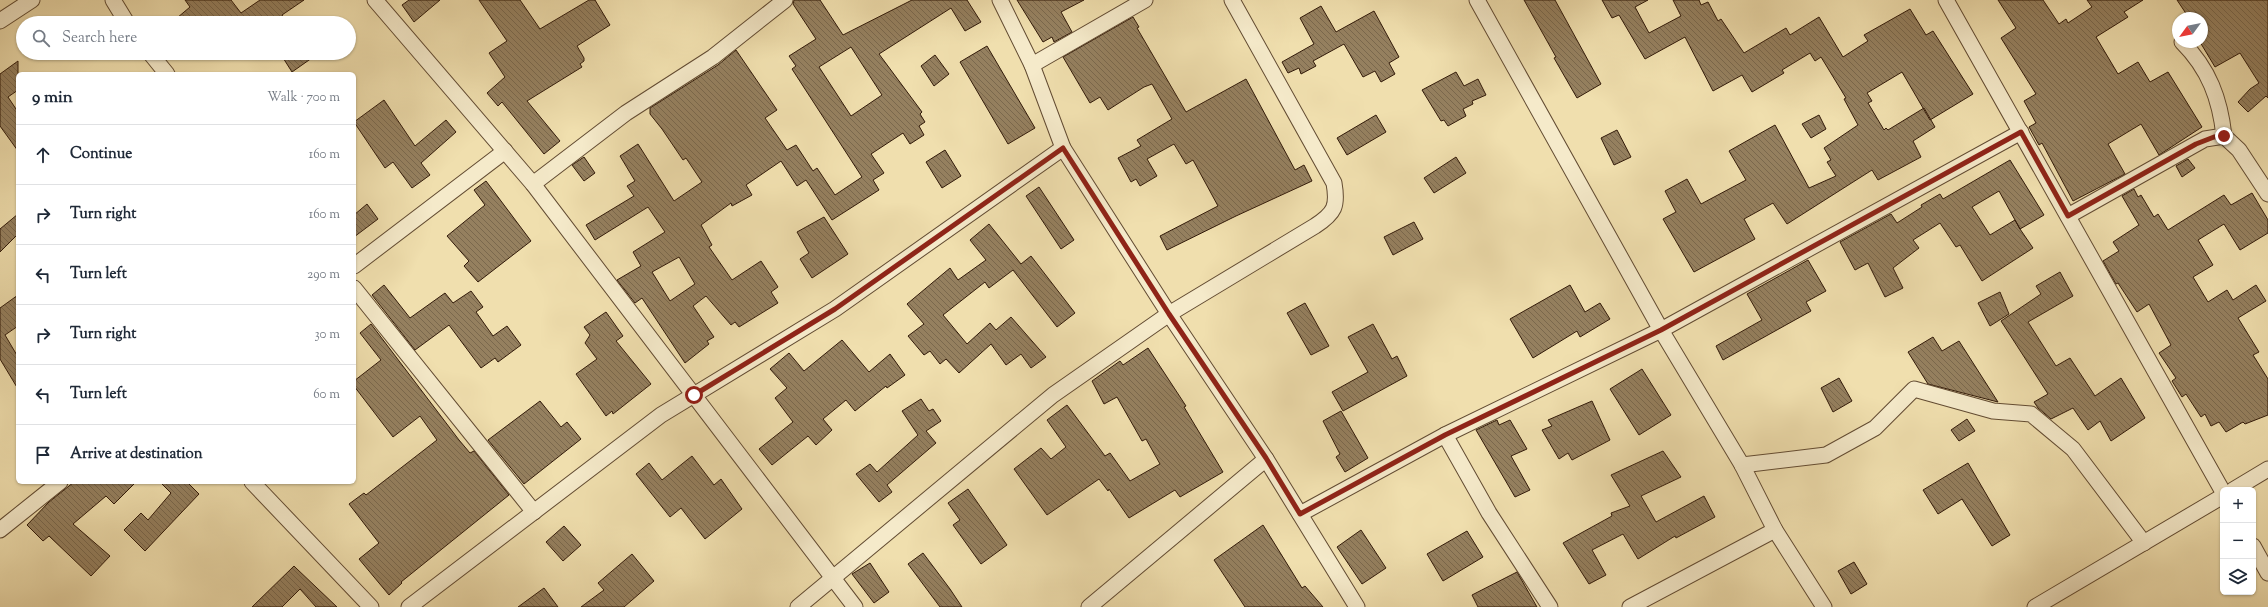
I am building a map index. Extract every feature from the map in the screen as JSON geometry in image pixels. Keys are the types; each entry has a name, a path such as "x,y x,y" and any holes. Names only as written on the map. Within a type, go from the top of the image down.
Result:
{"street":[{"path":"0,21 32,0"},
{"path":"113,0 123,16"},
{"path":"533,184 626,113 713,57 785,0"},
{"path":"1000,0 1032,65 1063,148 1169,314 1266,458 1357,607"},
{"path":"1032,65 1145,0"},
{"path":"798,607 832,577 1053,395 1169,314 1326,220 1334,210 1336,197 1334,183 1232,0"},
{"path":"1477,0 1661,330 1742,465 1775,530 1824,607"},
{"path":"1946,0 2220,487"},
{"path":"380,2 533,184 855,607"},
{"path":"2188,48 2206,72 2216,92 2222,114 2224,136 2239,150 2268,194"},
{"path":"156,60 165,72"},
{"path":"1300,514 1445,435 1661,330 2021,132"},
{"path":"2068,216 2196,144 2214,137 2224,136"},
{"path":"409,607 661,415 835,309 1063,148"},
{"path":"356,264 505,151"},
{"path":"356,290 534,512"},
{"path":"1742,465 1826,455 1875,428 1914,389 1993,411 2031,414 2074,449 2144,543"},
{"path":"1445,435 1489,513 1550,607"},
{"path":"1089,607 1266,458"},
{"path":"2238,487 2268,469"},
{"path":"0,530 58,484"},
{"path":"254,484 370,607"},
{"path":"2035,607 2220,498"},
{"path":"1630,607 1775,530"},
{"path":"2256,551 2268,573"}],"building":[{"path":"185,0 231,0 241,13 260,0 304,0 283,16 179,16 190,7"},
{"path":"409,0 440,0 414,22 402,5"},
{"path":"479,0 520,0 540,29 589,0 595,0 610,25 577,46 584,58 584,61 580,64 582,67 527,101 560,141 544,154 502,102 498,106 487,93 505,77 489,53 507,41"},
{"path":"794,0 820,0 843,35 912,0 967,0 981,22 965,31 951,8 879,54 922,112 920,114 925,122 919,126 924,135 910,144 903,133 871,154 884,173 873,180 879,190 832,220 806,180 797,186 781,161 746,185 752,195 732,206 731,203 701,225 712,245 709,247 732,280 761,261 778,287 771,292 778,303 739,327 735,322 731,325 706,296 693,306 714,337 707,341 709,344 685,363 642,298 635,303 617,280 641,266 633,252 665,232 648,207 595,240 586,225 634,196 627,186 635,181 620,156 638,144 674,201 702,182 686,158 683,160 650,114 650,108 718,65 736,50 777,110 765,118 787,150 796,145 813,171 817,168 835,195 862,177 792,69 796,66 789,56 816,39 793,4","holes":["851,47 882,95 851,116 819,67","679,257 695,284 670,301 652,272"]},
{"path":"1017,0 1084,0 1061,12 1072,32 1054,42 1052,37 1043,42"},
{"path":"1524,0 1555,0 1601,84 1577,98 1554,58 1556,57"},
{"path":"1602,0 1648,0 1635,7 1649,33 1681,16 1673,0 1699,0 1701,5 1708,2 1718,21 1721,19 1744,53 1786,28 1790,35 1819,17 1843,57 1868,41 1864,35 1910,9 1926,35 1933,31 1973,94 1931,120 1935,127 1913,141 1921,157 1878,180 1872,170 1787,224 1773,203 1744,219 1755,239 1694,272 1663,219 1676,212 1665,191 1687,179 1701,204 1746,180 1729,151 1775,125 1809,188 1836,176 1827,162 1831,160 1824,148 1858,125 1844,99 1846,98 1821,57 1815,61 1810,53 1782,70 1784,73 1752,92 1742,75 1713,91 1685,37 1645,59 1619,15 1612,18","holes":["1902,72 1923,108 1888,130 1886,128 1884,130 1868,103 1872,101 1867,93"]},
{"path":"1998,0 2043,0 2059,24 2066,19 2068,23 2092,7 2087,0 2143,0 2124,12 2128,17 2096,37 2118,74 2138,62 2150,82 2168,72 2202,127 2159,155 2141,124 2108,144 2125,174 2073,201 2042,143 2039,145 2029,127 2036,123 2024,101 2036,94 2001,38 2016,28"},
{"path":"2177,0 2268,0 2268,98 2266,96 2248,112 2238,102 2250,89 2259,83 2240,53 2215,67 2204,48 2208,48 2208,12 2185,12"},
{"path":"1321,6 1336,32 1374,11 1399,57 1389,63 1395,74 1381,82 1375,71 1363,77 1344,44 1313,61 1316,66 1301,74 1299,68 1288,73 1282,62 1314,44 1300,18"},
{"path":"1133,17 1139,27 1137,28 1186,112 1246,79 1295,170 1304,165 1312,181 1167,250 1160,236 1218,206 1193,160 1186,164 1174,144 1147,159 1157,176 1140,186 1136,179 1131,182 1118,158 1141,146 1137,140 1172,119 1152,84 1144,87 1108,110 1100,97 1090,103 1063,57"},
{"path":"987,46 1035,128 1008,144 960,62"},
{"path":"935,55 949,74 934,86 921,66"},
{"path":"284,60 309,60 292,72"},
{"path":"18,61 18,72 16,72 16,91 8,97 16,109 16,148 0,126 0,74"},
{"path":"1456,72 1464,86 1478,79 1486,95 1472,101 1473,104 1463,109 1466,116 1448,126 1444,120 1441,121 1422,90"},
{"path":"384,100 415,146 446,120 456,132 421,163 430,175 412,188 393,162 385,168 356,125 356,121"},
{"path":"1376,115 1386,132 1347,155 1337,138"},
{"path":"1819,115 1826,129 1811,138 1802,124"},
{"path":"1617,130 1631,157 1614,165 1601,138"},
{"path":"945,150 961,176 942,188 926,162"},
{"path":"584,157 595,173 584,181 572,165"},
{"path":"1456,157 1466,173 1434,193 1424,178"},
{"path":"2188,159 2195,168 2182,177 2176,166"},
{"path":"2010,160 2044,215 2020,229 2033,248 1982,281 1960,245 1956,247 1940,223 1913,240 1919,248 1893,268 1903,288 1885,297 1868,263 1855,270 1840,242 1891,214 1897,223 1922,207 1921,205 1940,194 1943,199","holes":["1999,191 2020,229 2015,220 1990,235 1972,207"]},
{"path":"486,181 531,241 478,282 464,266 469,261 447,236 485,205 474,190"},
{"path":"1039,187 1074,240 1061,249 1026,196"},
{"path":"2134,189 2138,197 2141,195 2154,217 2158,214 2168,230 2224,195 2231,205 2252,193 2268,220 2268,233 2240,250 2224,224 2198,240 2213,265 2193,277 2208,302 2227,290 2233,300 2256,285 2266,301 2238,318 2259,352 2253,355 2268,379 2268,415 2245,424 2243,422 2226,432 2219,422 2211,426 2205,414 2201,417 2186,394 2182,397 2172,381 2176,378 2159,353 2171,345 2149,304 2137,312 2118,283 2116,284 2103,261 2119,251 2113,242 2139,225 2122,196"},
{"path":"367,204 378,219 356,236 356,213"},
{"path":"16,216 16,236 0,252 0,229"},
{"path":"824,217 848,254 812,278 800,259 809,253 797,232"},
{"path":"1414,222 1423,239 1393,255 1384,237"},
{"path":"989,224 1021,264 1031,256 1075,313 1057,327 1013,270 989,288 985,282 943,315 967,344 990,323 996,330 1011,317 1046,357 1031,368 1021,354 1006,365 991,344 959,373 946,359 940,364 930,351 924,355 908,336 924,324 907,304 950,268 958,280 986,260 970,240"},
{"path":"1808,260 1826,291 1806,302 1811,311 1723,360 1716,346 1762,320 1747,294"},
{"path":"2060,272 2073,296 2028,322 2056,366 2070,358 2095,396 2121,378 2145,418 2111,441 2100,421 2088,430 2073,408 2051,419 2038,408 2034,402 2048,394 2001,321 2041,294 2036,286"},
{"path":"384,285 410,318 445,293 453,303 471,291 483,307 476,312 493,336 507,326 521,345 498,362 495,358 481,368 449,325 415,350 372,295"},
{"path":"1570,285 1585,312 1600,303 1610,319 1580,337 1577,331 1533,358 1510,319"},
{"path":"2000,292 2009,314 1990,326 1978,303"},
{"path":"16,296 16,327 5,335 16,354 16,386 0,359 0,308"},
{"path":"1305,303 1329,346 1311,355 1287,313"},
{"path":"606,312 623,336 616,341 651,384 613,414 612,411 606,416 576,374 597,359 585,343 590,335 584,327"},
{"path":"371,324 459,440 470,453 474,451 509,495 401,582 402,583 389,595 359,559 379,543 349,504 364,493 366,495 437,440 420,416 393,437 356,389 356,379 381,360 360,333"},
{"path":"1373,324 1392,359 1397,356 1407,376 1343,411 1332,392 1368,372 1348,337"},
{"path":"1933,337 1942,351 1959,341 1998,402 1928,384 1908,352"},
{"path":"842,340 869,372 890,354 905,375 887,388 886,386 855,411 846,400 823,419 832,430 816,445 808,436 772,465 759,449 793,422 775,398 787,388 770,369 789,353 804,371"},
{"path":"1148,348 1186,406 1184,407 1223,472 1180,497 1175,490 1129,518 1109,489 1108,491 1099,479 1047,515 1014,469 1041,448 1051,459 1066,447 1047,420 1067,405 1105,456 1110,453 1130,481 1160,464 1146,439 1142,441 1117,397 1104,404 1092,381 1120,361 1123,365"},
{"path":"1642,369 1671,415 1639,435 1610,389"},
{"path":"1839,378 1852,401 1833,412 1821,388"},
{"path":"921,399 929,411 933,409 941,421 926,431 936,443 887,485 892,492 879,502 856,474 870,464 877,472 918,435 902,411"},
{"path":"540,401 561,427 567,422 581,439 524,484 488,440"},
{"path":"1592,401 1610,440 1572,460 1568,453 1559,459 1542,430 1552,426 1548,420"},
{"path":"1341,411 1368,458 1345,472 1336,457 1340,454 1323,421"},
{"path":"1967,419 1975,431 1959,441 1951,430"},
{"path":"1497,420 1499,425 1510,420 1527,449 1511,456 1530,490 1515,497 1476,430"},
{"path":"1663,451 1681,477 1641,496 1656,522 1704,496 1715,517 1676,538 1675,536 1638,559 1623,534 1592,550 1606,575 1589,584 1563,543 1612,516 1611,513 1630,506 1611,475"},
{"path":"692,456 714,485 721,479 742,509 705,539 681,508 670,517 636,474 649,463 662,480"},
{"path":"1968,463 2010,535 1992,546 1962,499 1938,514 1923,490"},
{"path":"72,484 134,484 114,504 106,496 73,524 110,556 91,576 49,536 43,541 27,525 49,502"},
{"path":"162,484 189,484 199,494 145,551 124,530 141,513 148,520 171,493"},
{"path":"968,489 1007,545 981,564 953,525 960,520 948,503"},
{"path":"1263,525 1302,588 1305,586 1323,607 1245,607 1214,560"},
{"path":"564,526 581,545 563,561 546,542"},
{"path":"1361,530 1386,568 1362,584 1337,547"},
{"path":"1467,531 1483,557 1443,581 1427,554"},
{"path":"923,553 962,607 940,607 908,564"},
{"path":"632,554 654,581 624,607 581,607 604,590 598,583"},
{"path":"1854,562 1867,584 1851,594 1838,571"},
{"path":"870,563 889,592 874,603 852,574"},
{"path":"294,566 337,607 316,607 300,589 282,607 252,607"},
{"path":"1517,572 1537,607 1478,607 1472,595"},
{"path":"544,588 558,607 518,607"}],"route":[{"path":"694,395 835,309 1063,148 1169,314 1266,458 1300,514 1445,435 1661,330 2021,132 2068,216 2196,144 2214,137 2224,136"}]}
